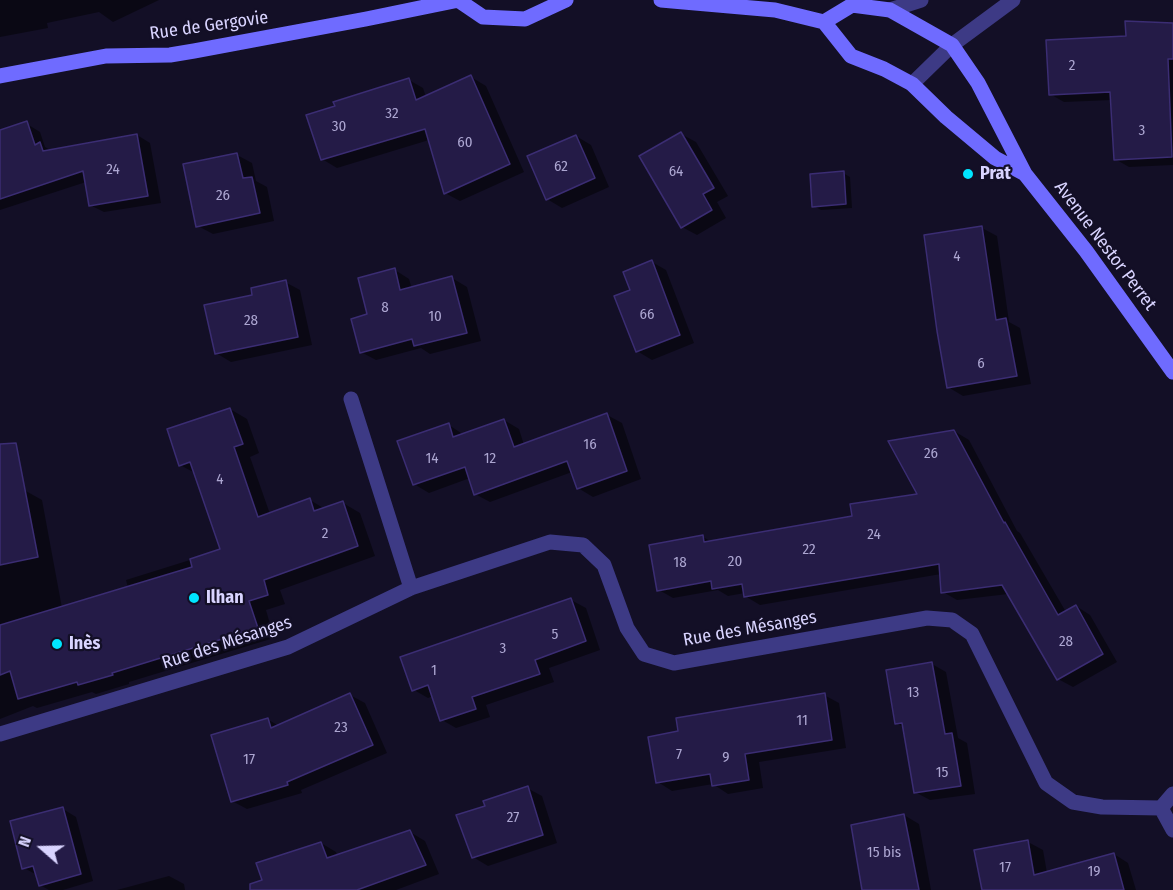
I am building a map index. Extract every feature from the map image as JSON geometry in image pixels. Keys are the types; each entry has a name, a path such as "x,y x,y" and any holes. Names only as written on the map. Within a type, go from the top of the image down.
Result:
{"main road":[{"path":"459,0 483,17 525,19 566,0"},
{"name":"Rue de Gergovie","path":"0,76 106,56 194,51 409,5 459,0"},
{"path":"661,0 775,9 824,22"},
{"name":"Avenue Nestor Perret","path":"1025,174 995,158 946,117 912,84 884,69 851,56 824,22 852,4 890,10 952,45 978,83 1025,174 1086,251 1173,372"}],"street":[{"path":"890,10 921,0"},
{"path":"912,84 952,45 1013,0"},
{"path":"351,399 411,588"},
{"name":"Rue des Mésanges","path":"0,734 288,647 411,588 550,542 583,545 604,565 627,628 644,654 674,663 927,618 951,620 972,634 1046,783 1073,802 1102,807 1161,808"},
{"path":"1173,794 1161,808 1173,830"}],"building":[{"path":"1125,21 1173,23 1173,59 1168,59 1172,157 1114,160 1110,92 1049,95 1046,40 1126,36"},
{"path":"471,75 510,164 444,194 425,129 321,160 306,115 335,106 333,102 409,78 416,100"},
{"path":"27,121 35,145 40,142 43,151 137,134 148,196 89,206 83,171 0,199 0,130"},
{"path":"681,132 714,188 703,194 712,210 681,228 639,156"},
{"path":"576,135 595,178 546,200 527,156"},
{"path":"237,153 243,178 252,177 260,213 196,227 183,164"},
{"path":"844,171 846,204 812,207 810,174"},
{"path":"982,226 996,320 1006,318 1017,376 947,388 924,235"},
{"path":"652,260 680,335 636,352 614,296 630,290 623,272"},
{"path":"395,268 400,290 452,276 467,333 414,346 412,339 360,353 351,319 367,314 358,278"},
{"path":"286,280 298,337 215,354 204,305 252,295 251,288"},
{"path":"230,408 243,444 234,447 258,517 310,498 314,511 343,501 358,546 264,580 268,595 249,601 258,628 112,673 113,675 78,685 77,682 18,699 10,671 0,675 0,625 192,567 190,559 220,549 190,462 179,466 167,429"},
{"path":"607,413 627,471 577,489 567,461 474,495 465,467 413,485 397,441 449,423 453,437 504,419 514,447"},
{"path":"954,430 1004,523 1058,615 1076,605 1103,654 1057,680 1002,585 941,593 939,564 744,597 742,584 712,589 711,581 657,591 649,545 703,535 704,542 852,516 850,504 917,494 888,441"},
{"path":"16,443 38,557 0,565 0,444"},
{"path":"571,598 586,641 535,660 540,674 472,697 476,709 440,721 428,685 412,691 400,657"},
{"path":"932,662 945,734 952,733 961,786 914,793 902,723 895,724 886,670"},
{"path":"350,693 373,745 287,782 288,785 231,802 211,735 268,718 271,728"},
{"path":"825,693 832,740 745,754 749,780 712,786 710,774 656,783 648,737 678,731 676,718"},
{"path":"528,786 543,835 472,858 456,815 485,806 483,801"},
{"path":"63,807 81,874 39,886 33,866 22,869 10,821"},
{"path":"904,814 919,890 862,890 851,825"},
{"path":"410,830 426,865 357,890 250,890 250,884 262,880 256,863 321,842 327,858"},
{"path":"1028,840 1034,875 1114,853 1124,890 982,890 974,850"}],"place":[{"name":"Prat","path":"968,174"},
{"name":"Ilhan","path":"194,598"},
{"name":"Inès","path":"57,644"}]}
